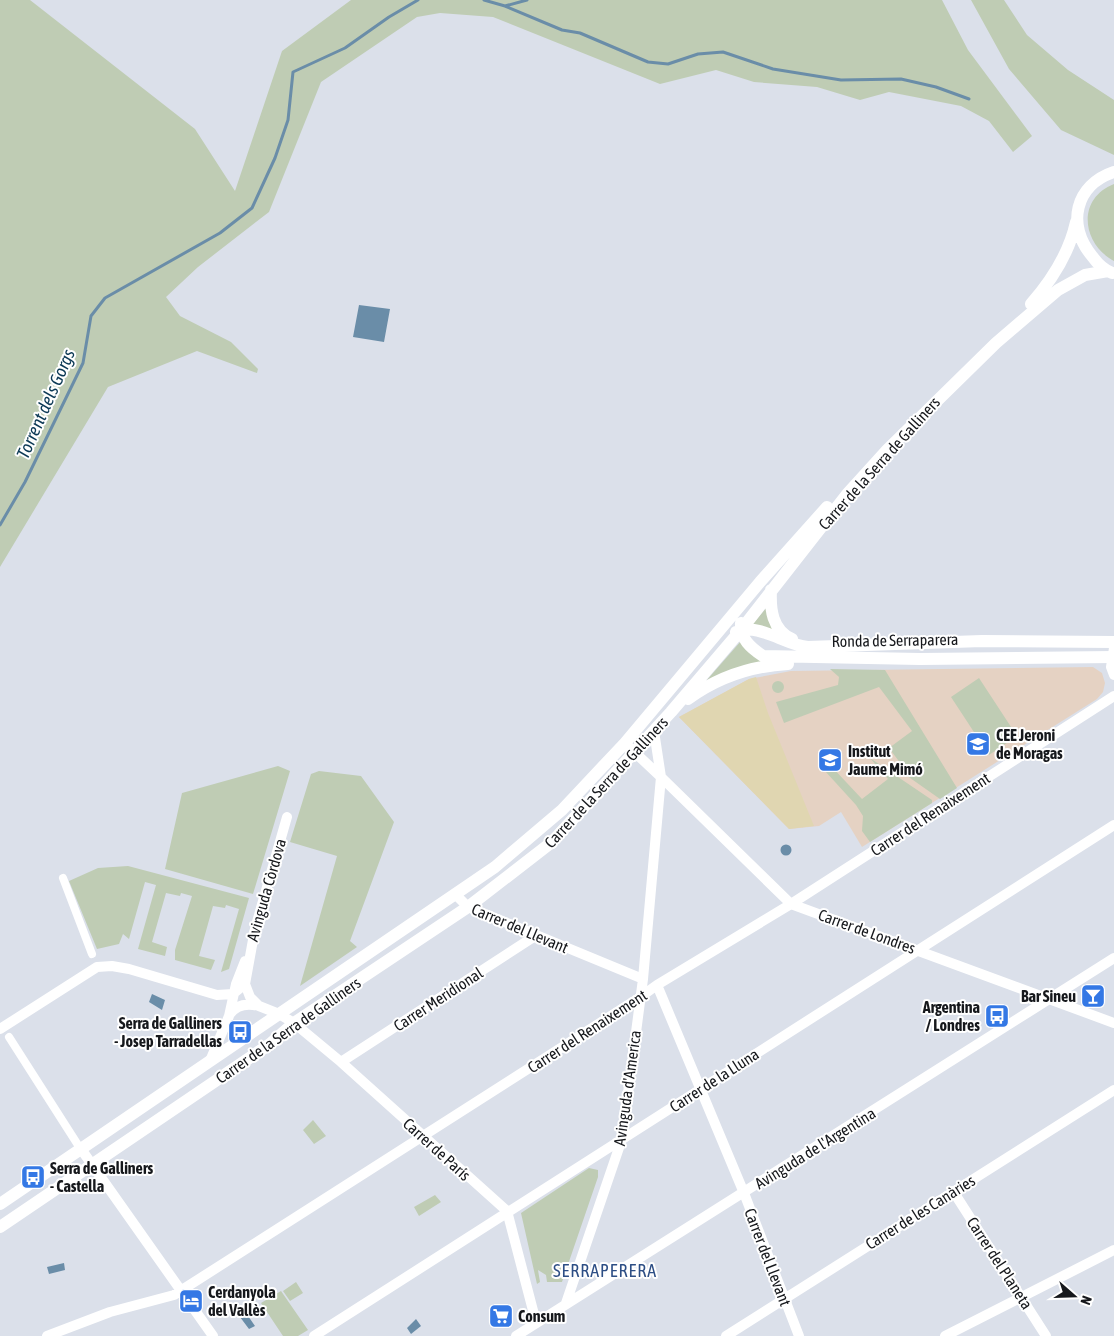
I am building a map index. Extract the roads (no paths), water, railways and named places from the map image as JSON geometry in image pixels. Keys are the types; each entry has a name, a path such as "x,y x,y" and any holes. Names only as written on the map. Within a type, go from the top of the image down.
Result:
{"street":[{"name":"Carrer de la Serra de Galliners","path":"0,1204 80,1147 210,1062 456,895 494,867 562,810 625,743 754,589 883,445 1041,293 1068,250 1078,208 1086,192 1097,180 1114,172"},
{"path":"1076,222 1088,251 1111,273"},
{"name":"Carrer de la Serra de Galliners","path":"0,1227 270,1044 294,1023 468,907 552,842 671,712 741,630 848,493 887,450 967,370 1058,290 1085,275 1111,273"},
{"path":"677,680 688,676 727,636 741,630 741,620 752,601 754,589"},
{"name":"Ronda de Serraparera","path":"771,590 772,616 781,632 800,641 1046,638 1054,642"},
{"name":"Ronda de Serraparera","path":"741,630 762,632 791,644 808,647 1054,642 1113,650"},
{"name":"Ronda de Serraparera","path":"741,630 751,648 763,656 920,659 1113,650"},
{"path":"1113,650 1114,675"},
{"name":"Ronda de Serraparera","path":"671,712 702,689 733,673 779,664 911,662 920,659"},
{"name":"Carrer del Renaixement","path":"48,1336 110,1312 174,1295 657,985 791,904 1114,696"},
{"path":"654,731 661,777"},
{"name":"Carrer de Londres","path":"625,743 634,754 661,777 791,904 1114,1023"},
{"name":"Avinguda d'America","path":"566,1303 622,1139 642,979 661,777"},
{"name":"Avinguda Còrdova","path":"210,1062 229,1016 233,994 255,929 287,816"},
{"name":"Carrer de la Lluna","path":"314,1336 917,949 1114,825"},
{"path":"63,878 92,954"},
{"name":"Carrer del Llevant","path":"456,895 468,907 642,979"},
{"path":"255,929 245,984 250,997 260,1006"},
{"name":"Carrer Meridional","path":"342,1062 535,936"},
{"name":"Avinguda de l'Argentina","path":"516,1336 566,1303 744,1194 1114,958"},
{"path":"0,1029 97,967 112,966 129,969 217,995 233,994 245,984"},
{"name":"Carrer del Llevant","path":"657,985 744,1194 799,1336"},
{"path":"217,995 224,1003 229,1016"},
{"path":"229,1016 234,1008 241,1005 251,1004 260,1006"},
{"name":"Carrer de París","path":"260,1006 294,1023 342,1062 507,1211"},
{"path":"9,1037 80,1147 182,1290 212,1336"},
{"name":"Carrer de les Canàries","path":"726,1336 1114,1090"},
{"name":"Carrer del Planeta","path":"953,1191 1023,1297 1046,1336"},
{"path":"507,1211 536,1322"},
{"path":"945,1336 1114,1250"}],"water":[{"path":"359,305 390,309 384,342 353,337"},
{"path":"786,844 792,850 786,856 780,850"},
{"path":"152,994 165,1000 162,1010 149,1002"},
{"path":"64,1263 65,1270 49,1274 47,1267"},
{"path":"246,1313 255,1326 249,1329 240,1317"},
{"path":"416,1319 421,1326 411,1334 407,1328"}],"waterway":[{"name":"Torrent dels Gorgs","path":"0,525 25,482 83,363 91,316 105,298 220,233 252,208 275,158 288,120 293,72 345,48 389,17 418,0"},
{"path":"484,0 505,6 527,0"},
{"path":"505,6 562,30 580,33 648,62 668,64 698,54 723,52 773,69 841,80 901,79 936,87 969,99"}],"place":[{"name":"CEE Jeroni de Moragas","path":"978,744"},
{"name":"Institut Jaume Mimó","path":"830,760"},
{"name":"Bar Sineu","path":"1093,996"},
{"name":"Argentina / Londres","path":"997,1016"},
{"name":"Serra de Galliners - Josep Tarradellas","path":"240,1032"},
{"name":"Serra de Galliners - Castella","path":"33,1177"},
{"name":"Cerdanyola del Vallès","path":"191,1301"},
{"name":"Consum","path":"501,1316"}],"district":[{"name":"SERRAPERERA","path":"605,1271"}]}
